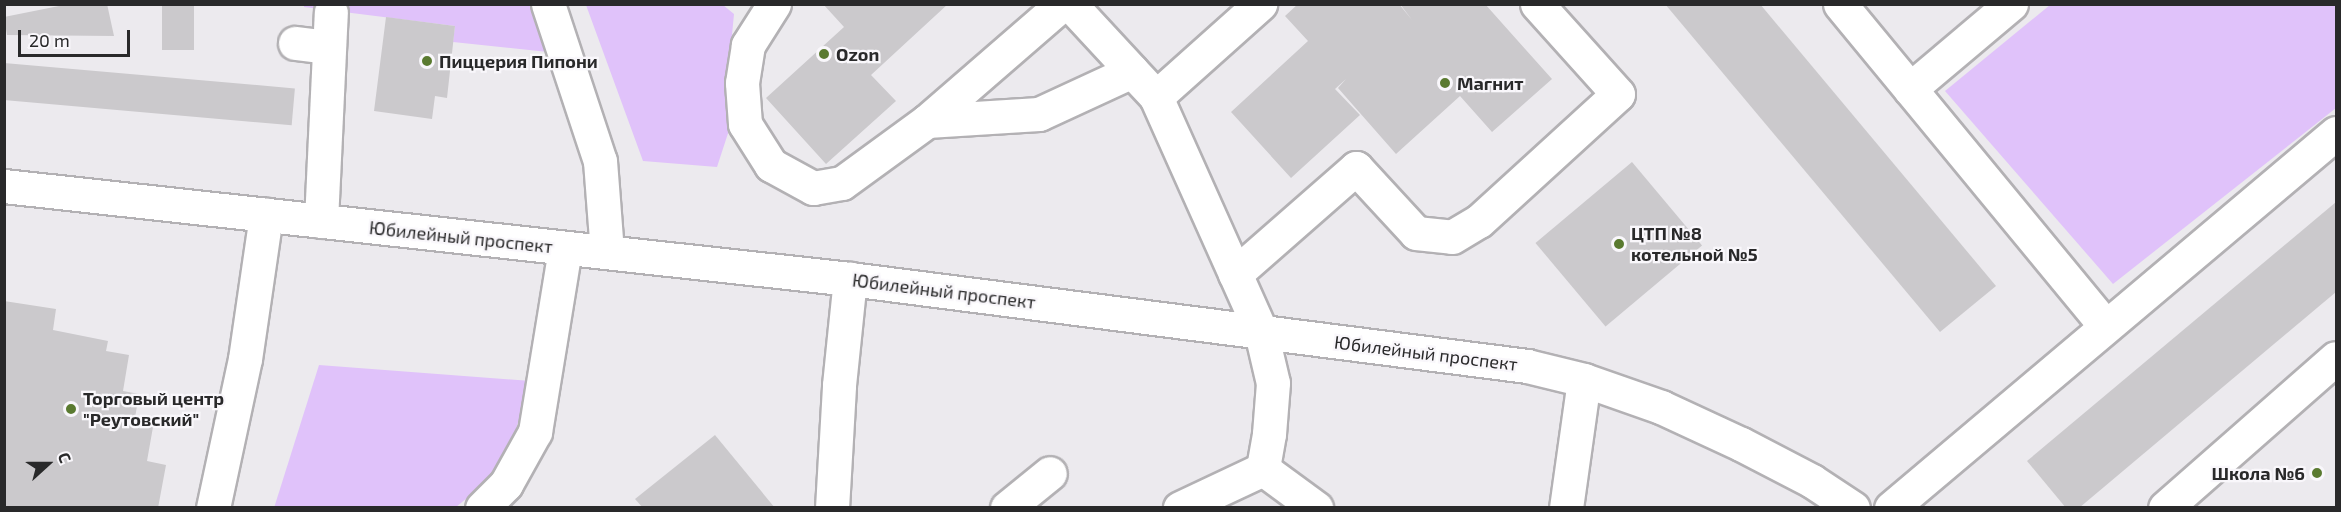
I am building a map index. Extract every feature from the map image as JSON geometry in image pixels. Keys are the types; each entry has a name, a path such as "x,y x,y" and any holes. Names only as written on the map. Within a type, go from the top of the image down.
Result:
{"street":[{"path":"548,4 600,161 607,252"},
{"path":"774,4 748,45 742,83 745,124 771,165 813,188 842,183 927,121 1062,4"},
{"path":"1070,4 1156,96 1261,332 1273,383 1269,434 1263,469"},
{"path":"1156,96 1260,4"},
{"path":"1235,274 1356,168 1416,233 1452,237 1479,221 1618,94 1538,4"},
{"path":"1840,4 2105,326"},
{"path":"1910,89 2011,4"},
{"path":"321,221 331,12"},
{"path":"295,43 329,48"},
{"path":"927,121 1039,114 1132,71"},
{"path":"1891,507 2337,133"},
{"name":"Юбилейный проспект","path":"4,186 850,279 1527,366 1584,380 1661,407 1741,444 1812,481 1853,507"},
{"path":"213,507 246,349 266,215"},
{"path":"482,507 506,484 535,432 565,248"},
{"path":"832,507 839,385 850,279"},
{"path":"2165,507 2337,358"},
{"path":"1566,507 1584,380"},
{"path":"1179,507 1263,469"},
{"path":"1263,469 1316,507"},
{"path":"1007,507 1050,473"}],"shaded area":[{"path":"304,5 531,5 548,52 453,42 455,26 304,7"},
{"path":"586,5 723,5 734,14 728,77 734,115 717,167 643,161"},
{"path":"2050,5 2336,5 2336,108 2113,284 1945,91"},
{"path":"319,365 531,381 504,468 456,507 274,508"}],"building":[{"path":"69,4 107,4 114,36 7,35 4,17"},
{"path":"162,4 194,4 194,50 162,50"},
{"path":"823,4 948,4 871,75 896,101 826,164 766,98 844,27"},
{"path":"1298,4 1399,4 1412,20 1400,4 1485,4 1552,79 1492,132 1460,96 1396,154 1338,88 1346,79 1335,89 1360,115 1291,178 1231,112 1308,41 1285,16"},
{"path":"1665,4 1760,4 1996,286 1940,332"},
{"path":"386,17 455,26 447,98 435,96 432,119 374,111"},
{"path":"4,63 295,88 292,125 4,100"},
{"name":"ЦТП №8 котельной №5","path":"1632,162 1702,245 1606,326 1535,243"},
{"path":"2336,202 2336,292 2079,508 2066,508 2027,461"},
{"name":"Торговый центр \"Реутовский\"","path":"4,301 56,309 53,330 108,341 106,351 129,355 123,391 139,394 134,424 153,427 147,461 166,465 158,508 4,508"},
{"path":"715,435 775,508 643,508 635,499"}],"place":[{"name":"Ozon","path":"824,54"},
{"name":"Пиццерия Пипони","path":"427,61"},
{"name":"Магнит","path":"1445,83"},
{"name":"ЦТП №8 котельной №5","path":"1619,244"},
{"name":"Торговый центр \"Реутовский\"","path":"71,409"},
{"name":"Школа №6","path":"2317,473"}]}
